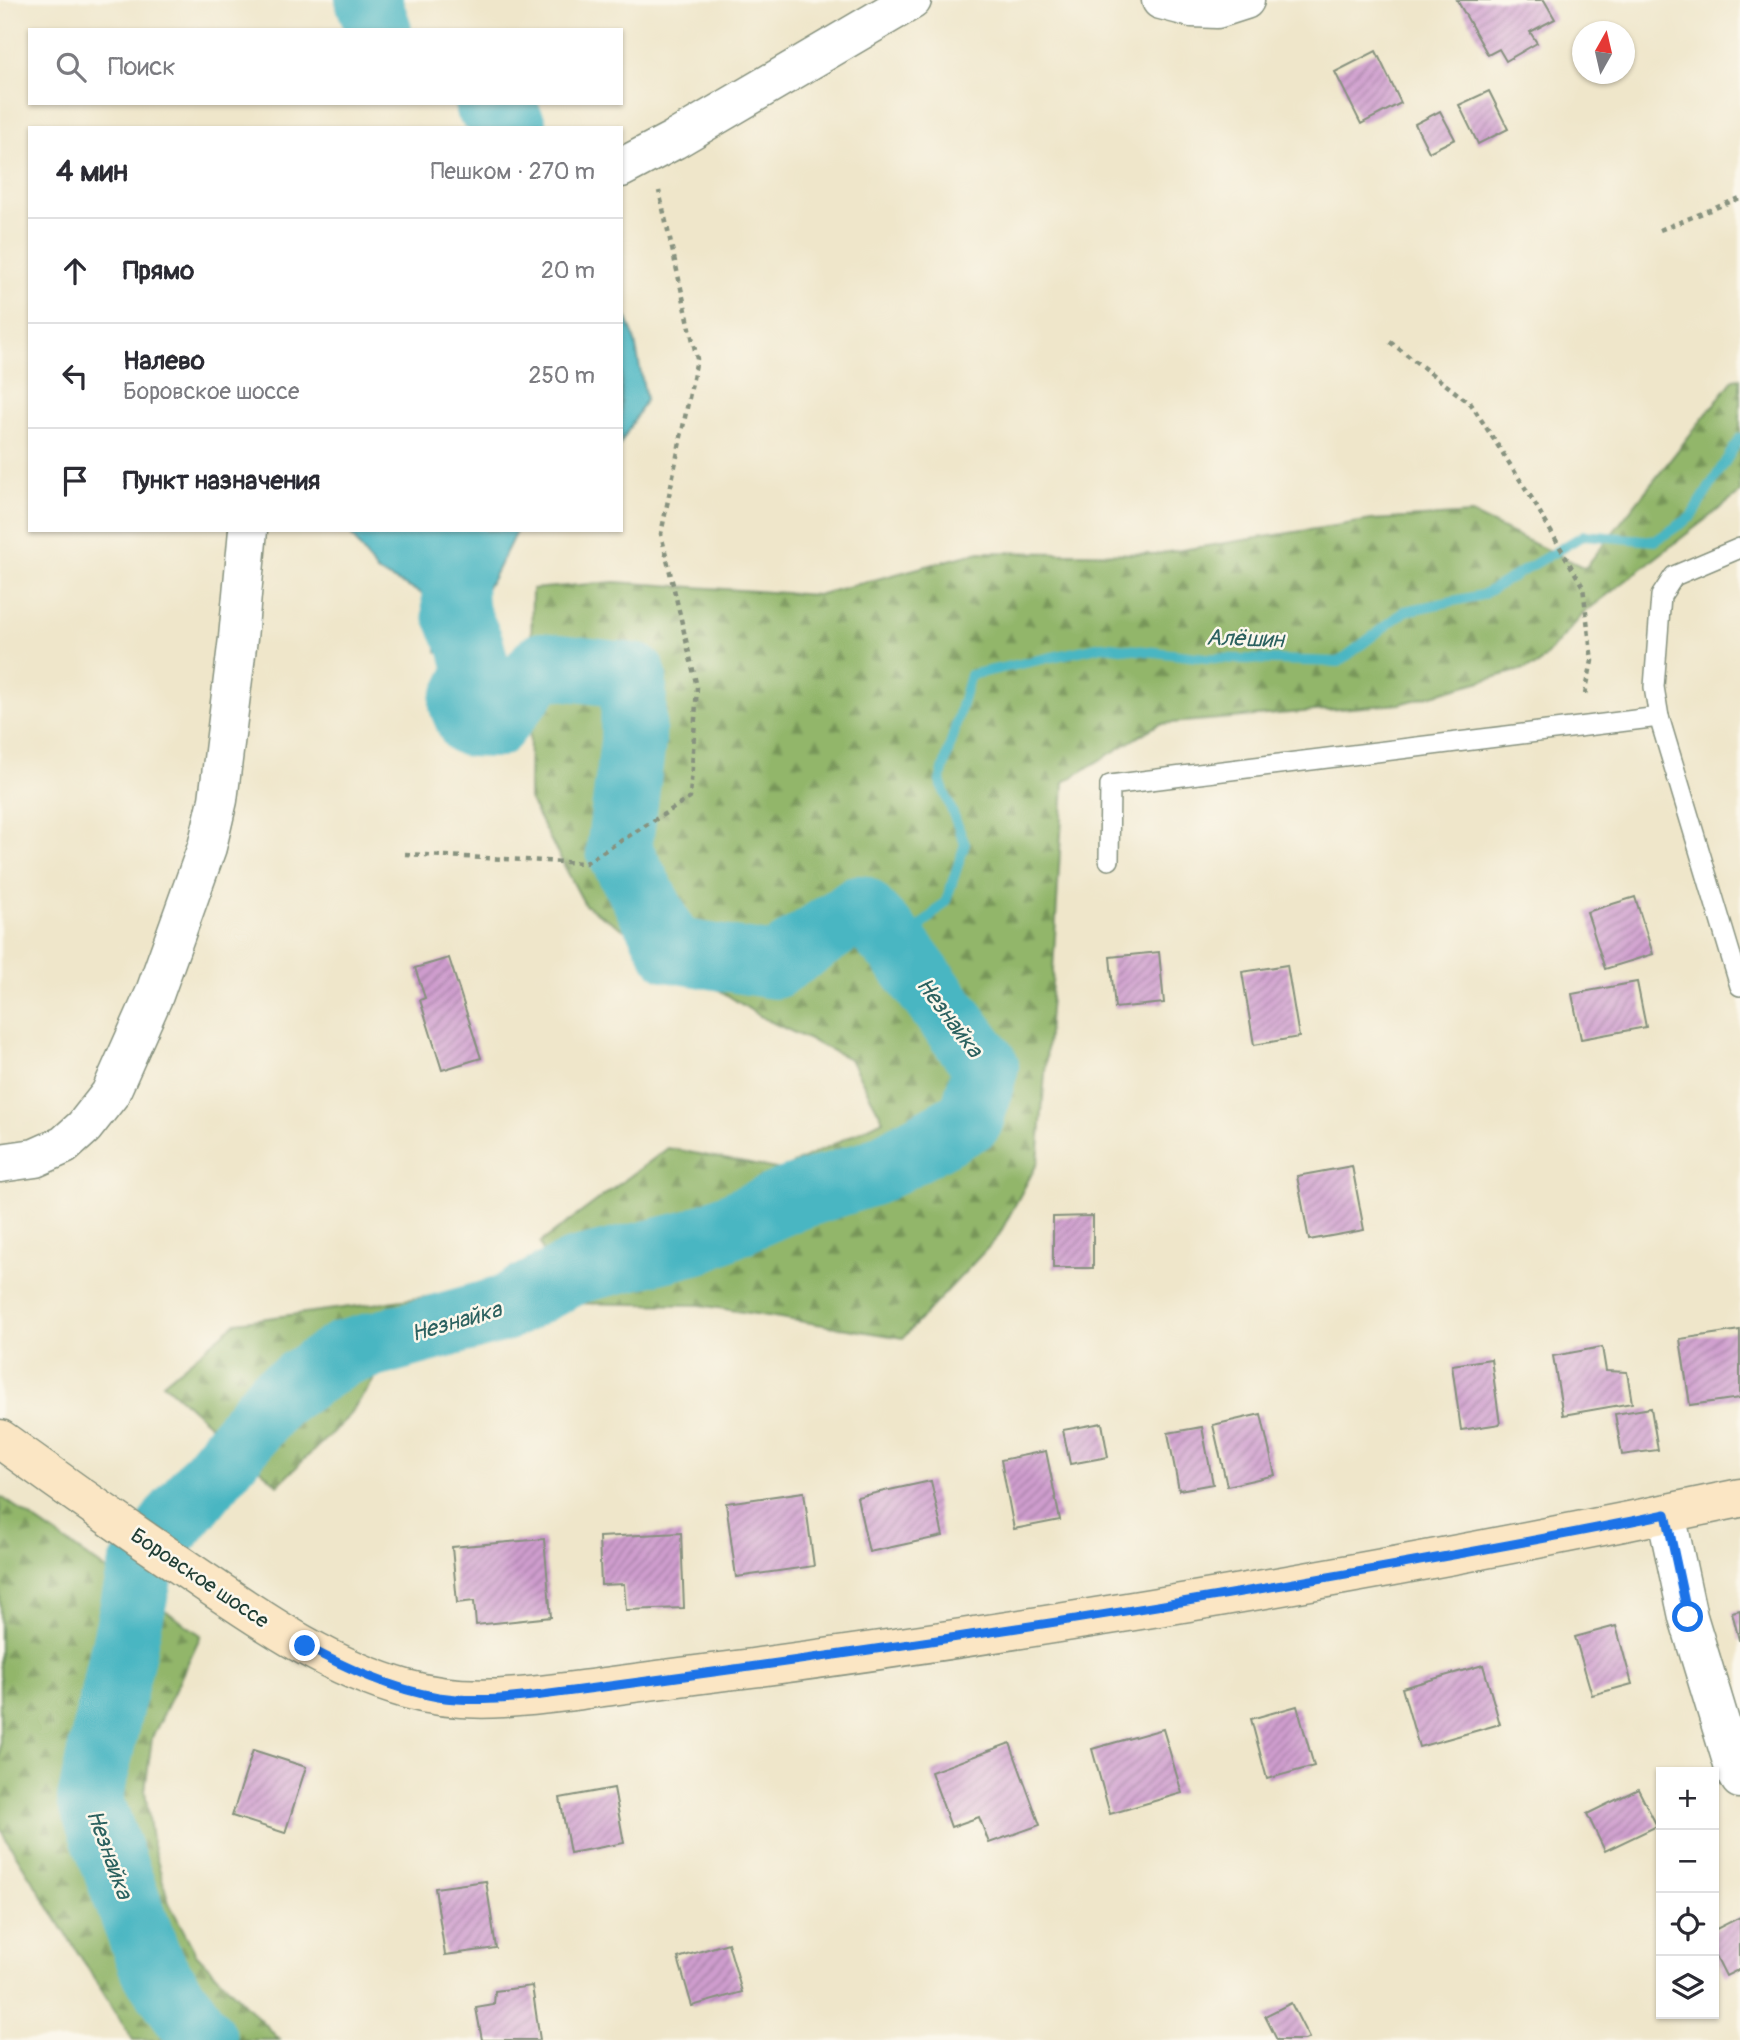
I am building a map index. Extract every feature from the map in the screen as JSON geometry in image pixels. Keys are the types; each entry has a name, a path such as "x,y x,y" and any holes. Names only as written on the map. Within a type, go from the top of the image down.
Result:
{"main road":[{"name":"Боровское шоссе","path":"0,1439 73,1492 295,1641 373,1678 439,1697 498,1700 837,1656 1125,1613 1509,1545 1740,1498"}],"street":[{"path":"636,160 912,0"},
{"path":"1161,0 1192,8 1217,9 1245,0"},
{"path":"0,1163 35,1158 64,1145 84,1126 110,1094 154,996 207,847 218,800 239,638 248,532"},
{"path":"1666,1514 1688,1617 1734,1768 1740,1779"}],"lane":[{"path":"1740,548 1674,576 1661,596 1654,687 1659,717 1740,986"},
{"path":"1109,860 1110,785 1659,717"}],"path":[{"path":"405,854 585,863 690,798 697,687 661,534 697,359 636,160"},
{"path":"1660,230 1740,198"},
{"path":"1390,342 1471,404 1531,498 1583,587 1592,661 1578,726"}],"green space":[{"path":"1740,378 1740,493 1585,612 1538,665 1400,704 1159,724 1064,782 1038,1162 998,1237 903,1338 700,1305 559,1303 540,1243 668,1148 781,1170 883,1120 850,1059 765,1019 585,905 529,799 532,589 615,582 817,595 979,552 1156,554 1372,520 1472,514 1585,568 1734,379"},
{"path":"433,1296 347,1418 278,1485 163,1383 237,1322"},
{"path":"0,1496 201,1635 152,1738 145,1791 153,1846 169,1903 196,1954 280,2040 133,2040 0,1829"}],"water":[{"path":"623,308 634,337 646,399 623,439"},
{"path":"349,532 516,532 492,580 476,602 471,645 478,672 437,652 437,611 421,593 377,572"}],"building":[{"path":"1457,0 1544,0 1555,19 1530,32 1537,43 1506,61 1499,49 1488,55"},
{"path":"1376,51 1401,103 1361,124 1335,72"},
{"path":"1489,91 1508,129 1478,144 1459,105"},
{"path":"1440,111 1455,139 1429,152 1415,124"},
{"path":"1635,897 1653,954 1605,969 1587,912"},
{"path":"1159,952 1164,1003 1115,1008 1110,957"},
{"path":"449,958 481,1058 442,1070 420,1000 425,998 415,968"},
{"path":"1287,965 1299,1037 1254,1045 1242,972"},
{"path":"1637,982 1646,1027 1581,1039 1572,994"},
{"path":"1352,1166 1364,1230 1309,1240 1297,1176"},
{"path":"1093,1216 1093,1268 1053,1268 1053,1217"},
{"path":"1740,1330 1740,1398 1690,1405 1680,1339"},
{"path":"1602,1347 1606,1371 1627,1372 1632,1403 1563,1415 1553,1356"},
{"path":"1491,1359 1500,1424 1461,1430 1452,1365"},
{"path":"1651,1408 1658,1450 1622,1455 1615,1414"},
{"path":"1261,1414 1275,1475 1227,1486 1213,1425"},
{"path":"1102,1423 1108,1457 1070,1464 1063,1430"},
{"path":"1202,1427 1213,1484 1179,1490 1168,1433"},
{"path":"1046,1451 1060,1520 1014,1529 1001,1460"},
{"path":"931,1481 943,1536 869,1552 857,1497"},
{"path":"804,1492 814,1566 736,1577 726,1503"},
{"path":"681,1533 684,1608 626,1610 624,1584 601,1585 599,1537"},
{"path":"544,1539 551,1617 476,1625 474,1601 457,1603 452,1547"},
{"path":"1740,1610 1740,1640 1739,1640 1732,1612"},
{"path":"1616,1626 1632,1684 1592,1695 1575,1637"},
{"path":"1483,1665 1500,1724 1419,1747 1402,1688"},
{"path":"1297,1706 1314,1766 1267,1779 1251,1719"},
{"path":"1163,1729 1182,1793 1110,1814 1092,1749"},
{"path":"1010,1743 1040,1825 989,1843 979,1817 951,1827 931,1772"},
{"path":"253,1750 306,1767 285,1833 232,1816"},
{"path":"614,1788 624,1843 570,1853 560,1798"},
{"path":"1638,1789 1656,1826 1605,1851 1587,1814"},
{"path":"486,1881 496,1948 445,1955 435,1888"},
{"path":"1740,1917 1740,1969 1726,1976 1719,1962 1719,1928"},
{"path":"728,1943 742,1992 692,2006 678,1958"},
{"path":"532,1986 540,2040 482,2040 476,2008 494,2005 495,1991"},
{"path":"1291,2003 1309,2038 1277,2040 1265,2016"}],"waterway":[{"name":"Незнайка","path":"368,0 378,28"},
{"name":"Незнайка","path":"491,105 507,114 513,126"},
{"name":"Алёшин","path":"899,949 946,901 965,844 940,781 970,675 1102,646 1206,658 1339,662 1405,611 1482,595 1584,535 1655,541 1691,517 1740,438"},
{"name":"Незнайка","path":"172,1524 275,1398 344,1353 503,1309 576,1271 694,1242 788,1200 874,1172 971,1119 986,1066 899,949 860,908 774,966 672,950 619,850 633,742 634,676 542,665 494,725 470,724 462,705 478,672 471,645 455,610 452,532"},
{"name":"Незнайка","path":"141,1569 90,1799 152,1967 204,2040"}],"route":[{"path":"305,1646 341,1665 406,1689 439,1697 498,1700 837,1656 1125,1613 1509,1545 1666,1514 1688,1617"}]}
